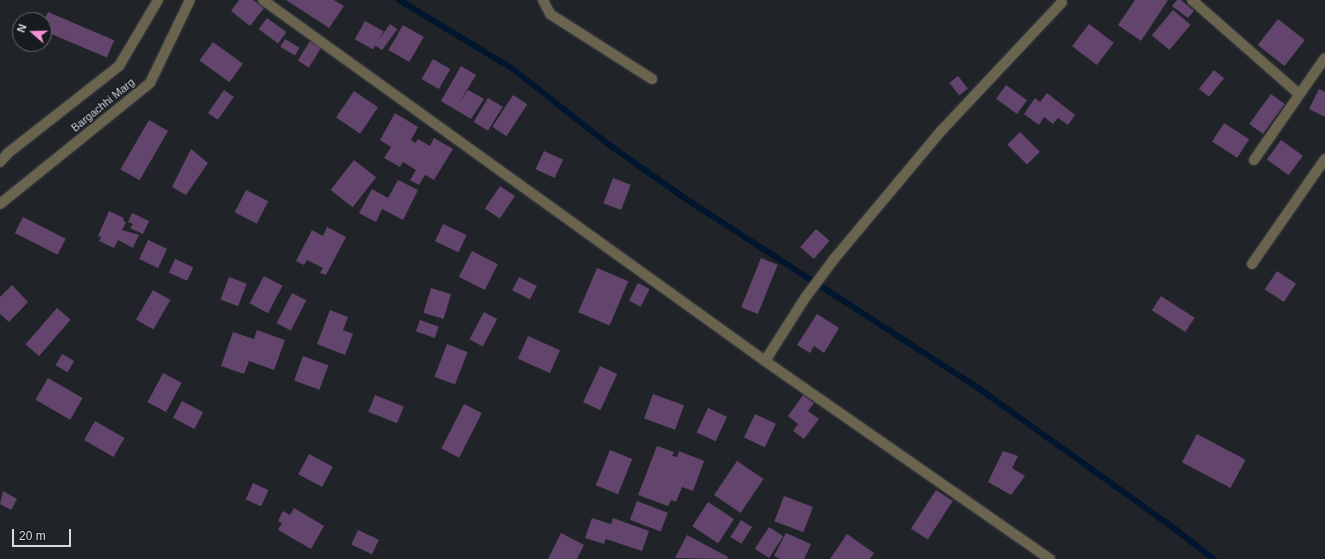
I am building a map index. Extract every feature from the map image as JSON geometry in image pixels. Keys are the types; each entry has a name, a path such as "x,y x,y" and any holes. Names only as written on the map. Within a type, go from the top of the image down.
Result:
{"street":[{"path":"0,162 8,153 119,66 158,0"},
{"name":"Bargachhi Marg","path":"0,204 150,82 190,0"},
{"path":"263,0 765,361 1050,559"},
{"path":"543,0 550,14 652,79"},
{"path":"1192,0 1299,94"},
{"path":"765,361 805,298 834,259 942,130 1062,2"},
{"path":"1254,160 1325,58"},
{"path":"1252,264 1325,159"}],"building":[{"path":"239,0 253,0 264,8 250,26 231,11"},
{"path":"286,0 334,0 344,6 329,28"},
{"path":"1135,0 1168,0 1141,41 1118,25"},
{"path":"1177,0 1181,0 1194,11 1188,18 1172,6"},
{"path":"1173,10 1191,25 1169,50 1152,35"},
{"path":"52,14 114,40 107,58 52,34"},
{"path":"267,18 286,32 278,43 259,29"},
{"path":"1278,19 1305,40 1284,66 1258,45"},
{"path":"365,21 383,31 373,50 355,39"},
{"path":"390,24 397,29 382,50 375,45"},
{"path":"1089,24 1114,43 1097,65 1072,46"},
{"path":"403,25 424,37 409,62 388,50"},
{"path":"285,39 300,48 295,55 280,47"},
{"path":"310,41 321,48 309,67 298,61"},
{"path":"213,42 243,64 229,82 199,61"},
{"path":"433,59 450,69 439,89 422,79"},
{"path":"461,66 476,75 459,103 468,90 484,99 471,119 441,101"},
{"path":"1214,70 1224,78 1209,97 1199,89"},
{"path":"958,76 968,89 959,95 949,83"},
{"path":"1006,85 1027,100 1017,114 996,99"},
{"path":"1319,89 1325,92 1325,117 1309,109"},
{"path":"224,90 234,97 218,120 208,113"},
{"path":"354,91 378,107 360,134 336,118"},
{"path":"1047,93 1075,115 1068,125 1058,118 1053,124 1044,117 1039,125 1024,114 1035,98 1040,102"},
{"path":"1271,94 1285,104 1263,134 1249,124"},
{"path":"513,95 527,104 507,136 492,127"},
{"path":"488,98 503,107 488,131 474,122"},
{"path":"395,113 418,127 411,140 415,143 418,139 430,146 434,138 453,149 434,180 425,175 419,185 410,180 416,170 403,162 400,167 384,158 391,147 380,140"},
{"path":"149,120 168,131 140,180 121,169"},
{"path":"1224,123 1249,139 1237,158 1212,141"},
{"path":"1020,132 1040,152 1027,165 1007,145"},
{"path":"1281,140 1303,156 1289,175 1267,159"},
{"path":"191,149 208,163 186,195 172,187"},
{"path":"544,151 563,160 555,178 536,169"},
{"path":"354,160 376,177 353,207 331,190"},
{"path":"613,178 631,185 621,210 603,203"},
{"path":"398,180 418,190 403,220 382,209 376,222 359,213 372,189 388,198"},
{"path":"500,186 515,196 500,218 485,208"},
{"path":"246,190 268,201 257,224 235,212"},
{"path":"109,211 124,218 123,220 126,222 122,230 139,235 133,248 118,240 114,248 99,241 101,237 98,236"},
{"path":"132,213 149,221 143,234 130,228 133,224 128,222"},
{"path":"23,217 66,239 58,255 15,233"},
{"path":"443,224 467,235 459,252 435,241"},
{"path":"327,227 346,237 326,275 320,273 323,268 307,260 304,265 296,261 312,230 323,236"},
{"path":"816,229 830,241 814,259 800,247"},
{"path":"148,240 167,249 158,268 139,259"},
{"path":"472,251 498,264 485,290 459,277"},
{"path":"761,258 778,265 758,314 741,307"},
{"path":"175,259 193,267 187,281 169,273"},
{"path":"597,268 628,281 610,325 578,312"},
{"path":"1277,271 1296,284 1284,302 1265,289"},
{"path":"264,276 283,286 268,313 249,303"},
{"path":"229,277 247,284 238,306 220,299"},
{"path":"519,277 537,286 530,299 512,290"},
{"path":"638,283 650,289 641,307 629,301"},
{"path":"12,285 28,302 9,322 0,314 0,297"},
{"path":"431,288 451,294 443,319 423,313"},
{"path":"153,290 170,300 153,329 136,319"},
{"path":"292,293 306,300 291,331 277,323"},
{"path":"1161,296 1195,318 1185,332 1152,310"},
{"path":"57,308 71,320 39,356 26,344"},
{"path":"330,310 348,317 343,330 353,334 345,355 317,344"},
{"path":"484,312 497,319 483,346 469,339"},
{"path":"817,314 839,328 824,353 814,346 810,353 797,345"},
{"path":"420,320 439,327 435,338 416,331"},
{"path":"257,330 285,340 274,370 249,361 244,374 221,366 233,332 254,339"},
{"path":"528,336 560,350 550,373 518,359"},
{"path":"447,344 468,352 455,385 434,377"},
{"path":"62,354 74,361 68,372 56,365"},
{"path":"303,356 328,365 319,390 294,380"},
{"path":"600,366 617,374 600,410 583,402"},
{"path":"163,373 182,383 166,412 148,402"},
{"path":"48,378 83,398 70,420 36,400"},
{"path":"653,394 684,405 675,430 644,418"},
{"path":"375,395 404,407 397,423 368,412"},
{"path":"803,395 814,403 808,411 819,419 804,439 793,431 798,424 788,416"},
{"path":"182,401 203,412 194,429 173,418"},
{"path":"464,404 482,413 459,458 441,449"},
{"path":"708,408 727,417 716,441 697,432"},
{"path":"755,414 776,424 765,447 744,438"},
{"path":"95,421 124,438 113,457 84,440"},
{"path":"1197,434 1246,460 1231,488 1182,462"},
{"path":"657,446 674,452 672,456 677,457 679,451 704,461 693,491 682,487 676,502 671,500 668,506 638,495"},
{"path":"610,450 632,459 618,494 596,485"},
{"path":"1003,451 1018,456 1012,468 1025,476 1011,495 988,482"},
{"path":"309,454 333,467 322,487 298,474"},
{"path":"737,461 764,479 741,513 714,495"},
{"path":"253,483 269,490 261,506 246,499"},
{"path":"936,490 953,501 928,539 911,529"},
{"path":"3,491 17,499 11,510 0,504"},
{"path":"784,496 813,507 803,532 774,521"},
{"path":"637,501 668,513 661,531 630,520"},
{"path":"708,502 734,519 718,543 692,526"},
{"path":"294,508 324,526 311,549 278,530 282,523 278,521 283,511 290,515"},
{"path":"592,518 611,524 613,518 649,531 642,551 606,539 604,544 585,538"},
{"path":"741,520 752,527 741,544 730,537"},
{"path":"769,527 783,536 769,558 755,549"},
{"path":"358,530 379,540 372,554 351,545"},
{"path":"561,533 584,545 577,559 548,559"},
{"path":"786,533 811,544 804,559 780,559 774,556"},
{"path":"847,534 874,553 870,559 830,559"},
{"path":"687,535 728,557 727,559 675,558"}],"waterway":[{"path":"399,0 513,69 608,144 686,199 974,385 1167,523 1214,559"}]}
